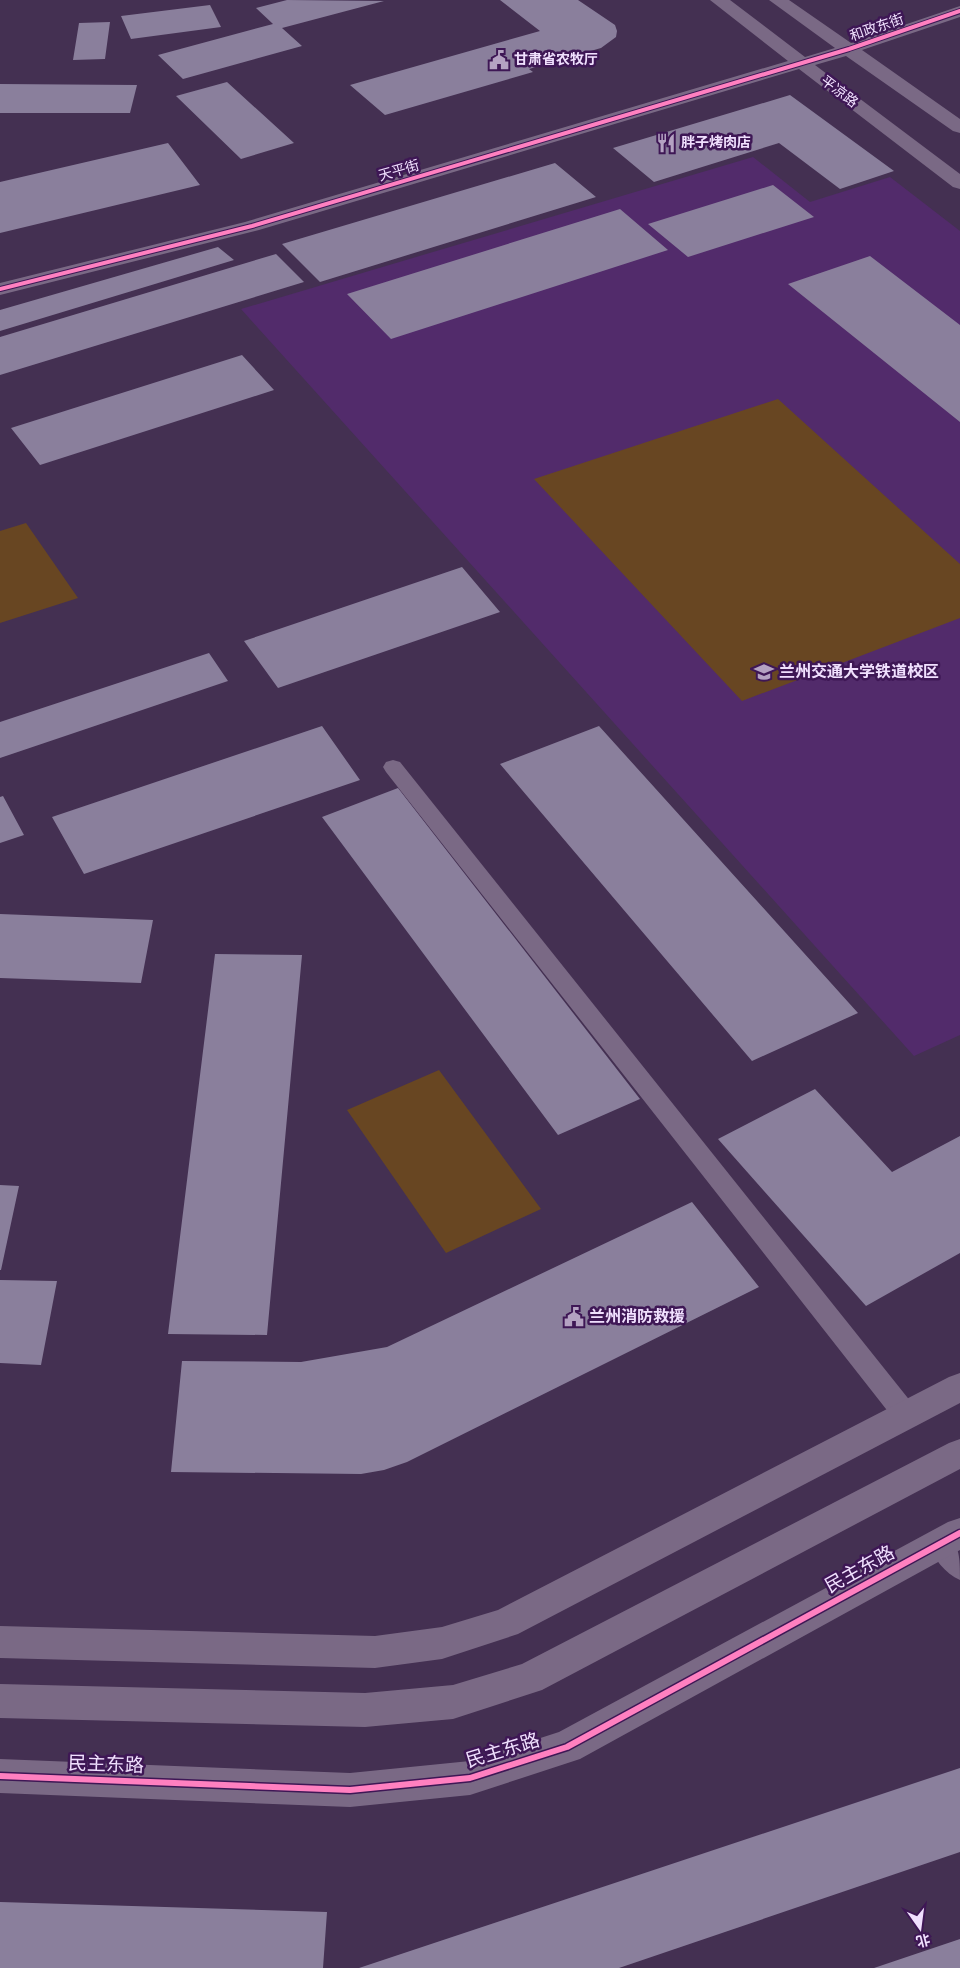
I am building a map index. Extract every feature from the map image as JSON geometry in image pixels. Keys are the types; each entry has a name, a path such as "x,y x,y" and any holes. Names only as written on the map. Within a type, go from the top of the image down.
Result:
{"street":[{"name":"平凉路","path":"719,0 960,183"},
{"path":"778,0 960,127"},
{"name":"和政东街","path":"801,64 960,11"},
{"name":"天平街","path":"0,289 252,226 801,64"},
{"path":"0,1642 375,1652 442,1643 506,1623 960,1387"},
{"path":"0,1701 364,1710 453,1702 530,1678 960,1454"},
{"name":"民主东路","path":"0,1776 350,1790 470,1778 568,1747 954,1548"}],"lane":[{"path":"392,767 906,1415"}],"shaded area":[{"name":"兰州交通大学铁道校区","path":"753,157 810,202 890,177 960,231 960,1035 914,1056 241,309"},
{"path":"778,399 960,564 960,618 742,701 534,479"},
{"path":"26,523 78,598 0,623 0,531"},
{"path":"439,1070 541,1209 446,1253 347,1110"}],"building":[{"path":"287,0 384,1 282,28 302,46 183,79 158,55 273,24 256,8"},
{"name":"甘肃省农牧厅","path":"500,0 578,0 615,25 616,37 601,48 529,69 533,72 385,115 350,85 540,31"},
{"path":"210,5 221,27 131,39 121,16"},
{"path":"110,22 105,59 73,60 79,23"},
{"path":"227,82 294,143 241,159 176,96"},
{"path":"0,84 137,85 130,113 0,113"},
{"path":"790,95 894,171 840,189 779,143 654,182 613,148"},
{"path":"168,143 200,185 0,233 0,182"},
{"path":"555,163 596,197 320,282 282,244"},
{"path":"773,185 814,217 688,257 648,224"},
{"path":"620,209 668,250 391,339 347,294"},
{"path":"218,247 234,260 0,331 0,310"},
{"path":"276,254 304,282 0,375 0,337"},
{"path":"870,256 960,325 960,422 788,284"},
{"path":"242,355 274,390 40,465 11,428"},
{"path":"462,567 500,612 278,688 244,641"},
{"path":"209,653 228,681 0,758 0,722"},
{"path":"322,726 360,780 84,874 52,817"},
{"path":"599,726 858,1013 752,1061 500,764"},
{"path":"398,788 640,1099 558,1135 322,817"},
{"path":"3,796 24,835 0,843 0,797"},
{"path":"0,914 153,920 141,983 0,978"},
{"path":"215,954 302,955 267,1335 168,1334"},
{"path":"815,1089 892,1172 960,1136 960,1253 866,1306 718,1139"},
{"path":"0,1185 19,1186 1,1270 0,1270"},
{"name":"兰州消防救援","path":"692,1202 759,1287 407,1462 384,1470 361,1474 171,1472 182,1361 301,1362 387,1347"},
{"path":"0,1280 57,1281 41,1365 0,1363"},
{"path":"960,1768 960,1852 619,1968 359,1968"},
{"path":"0,1902 327,1912 323,1968 0,1968"},
{"path":"960,1939 960,1968 874,1968"}],"cycle path":[{"path":"0,289 252,226 849,49 960,11"},
{"path":"0,1776 350,1790 470,1778 567,1747 960,1533"}],"place":[{"name":"甘肃省农牧厅","path":"499,60"},
{"name":"胖子烤肉店","path":"666,143"},
{"name":"兰州交通大学铁道校区","path":"764,672"},
{"name":"兰州消防救援","path":"574,1317"}]}
